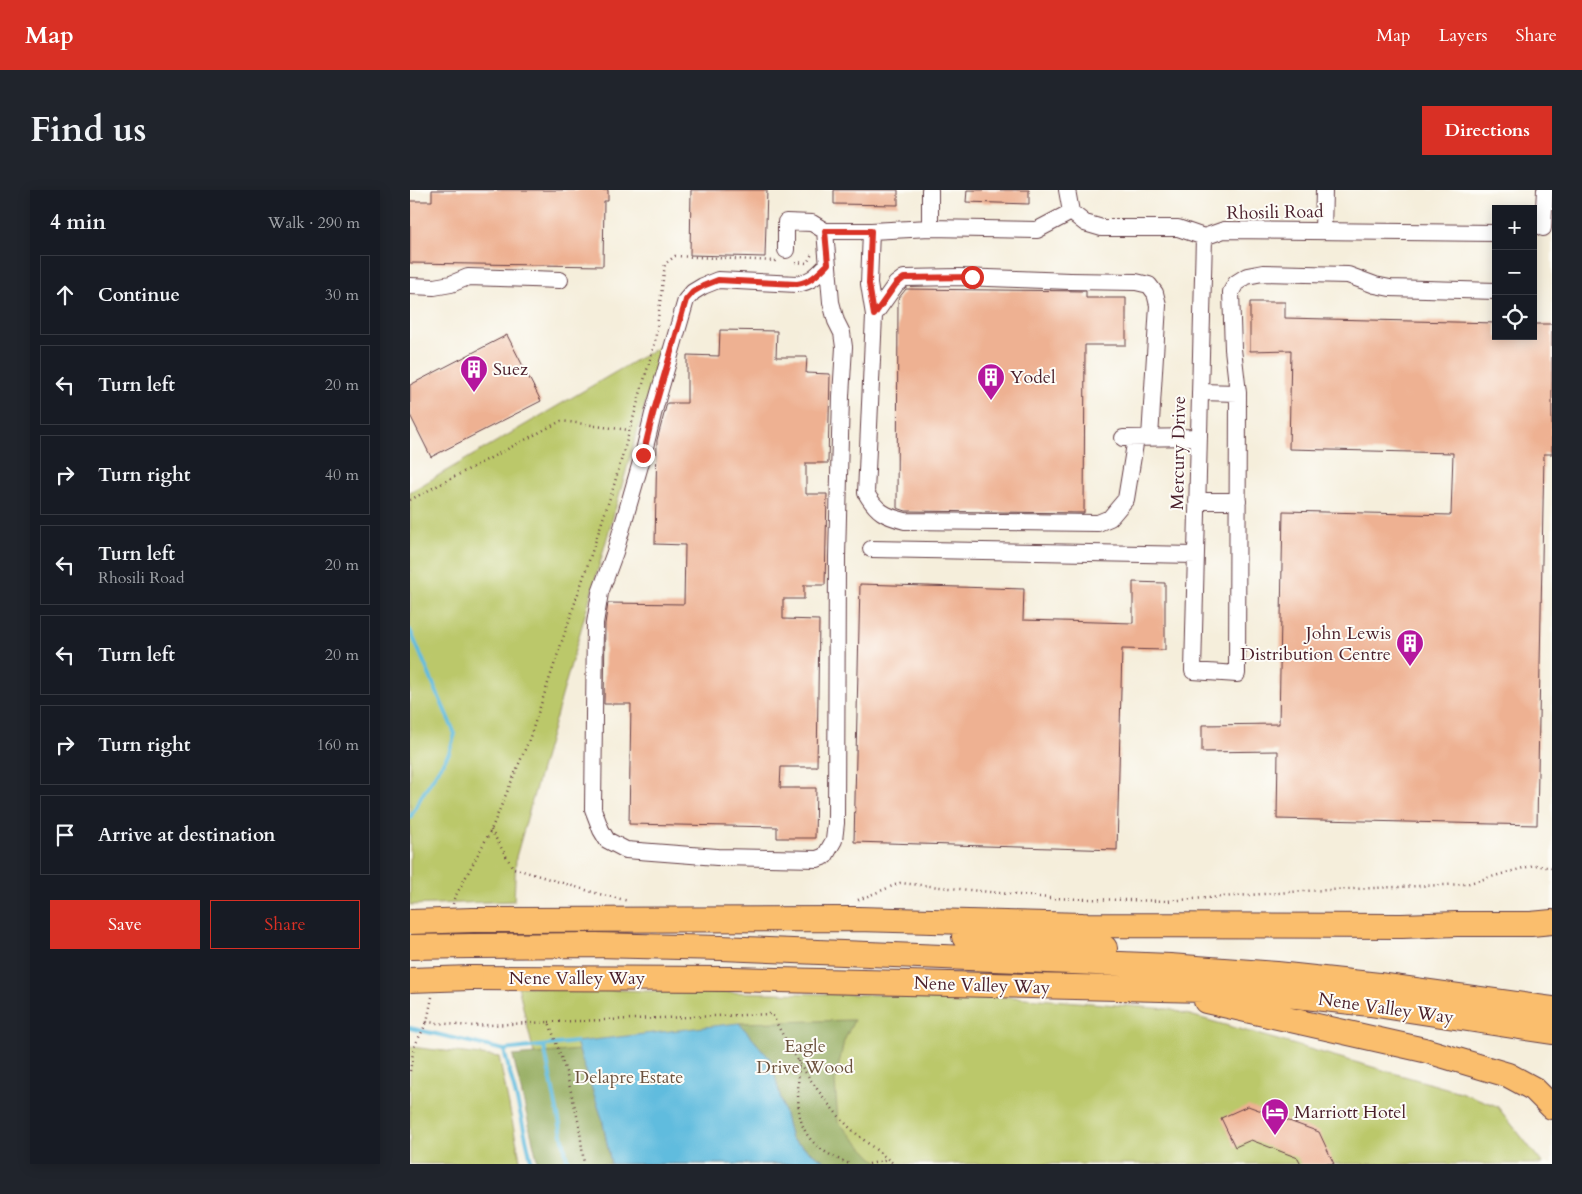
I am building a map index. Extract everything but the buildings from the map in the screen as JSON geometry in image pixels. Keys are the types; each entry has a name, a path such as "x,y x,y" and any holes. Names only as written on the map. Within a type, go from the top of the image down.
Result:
{"highway":[{"path":"410,922 599,919 858,919 1083,925 1392,926 1552,922"},
{"path":"723,920 1216,955 1294,963 1379,984"},
{"name":"Nene Valley Way","path":"410,947 596,945 721,948 1170,966 1379,984 1552,1008"},
{"name":"Nene Valley Way","path":"410,980 471,978 731,979 993,984 1247,992 1370,1004 1552,1032"},
{"path":"1158,990 1424,1050 1508,1075 1534,1089 1552,1107"}],"street":[{"path":"930,190 930,228"},
{"path":"1067,190 1071,212 1085,224 1102,228 1178,228 1204,237"},
{"path":"1323,231 1324,190"},
{"path":"1543,230 1544,190"},
{"path":"786,250 786,222 812,223 825,231 930,228 1037,230 1071,212"},
{"name":"Rhosili Road","path":"1204,237 1224,230 1492,233"},
{"path":"825,231 828,264 831,302 836,321 842,333 844,347 839,472 836,822 834,840 825,856 817,859 717,857 626,850 607,840 593,809 595,623 600,593 618,543 686,300 693,292 718,280 806,283 828,264"},
{"path":"871,231 869,284 874,315 866,493 880,512 889,517 905,521 1098,523 1110,518 1126,499 1158,305 1155,293 1149,285 1136,282 960,277 904,278 896,284 874,315"},
{"name":"Mercury Drive","path":"1204,237 1193,671 1236,674 1238,501"},
{"path":"1197,501 1238,501 1238,393 1233,349 1231,292 1236,283 1248,276 1263,273 1348,275 1375,285 1390,288 1492,291"},
{"path":"410,286 434,287 451,284 468,277 560,280"},
{"path":"1200,392 1238,393"},
{"path":"1137,438 1199,437"},
{"path":"871,549 1196,555"}],"path":[{"path":"410,500 561,421 630,430"},
{"path":"452,908 454,899 491,830 513,868 599,894 635,902 615,903"},
{"path":"857,900 900,883 1048,898 1165,901 1305,891 1466,884 1534,865 1552,868"},
{"path":"410,1071 414,1047 427,1022 433,994"},
{"path":"427,1022 469,1026 772,1014 785,1040 825,1098 848,1126 894,1164"},
{"path":"549,1022 566,1072 576,1115 584,1164"},
{"path":"799,1061 798,1096 802,1126 810,1140 834,1158 850,1164"},
{"path":"869,1164 888,1160"}],"green space":[{"path":"662,345 516,857 514,901 410,905 410,492"},
{"name":"Delapre Estate","path":"518,986 645,991 1012,997 1169,1009 1460,1092 1497,1106 1543,1164 560,1164"},
{"name":"Eagle Drive Wood","path":"854,1020 844,1041 835,1082 838,1122 873,1158 882,1164 829,1164 791,1139 771,1060 739,1023"},
{"path":"410,1047 499,1057 521,1164 410,1164"},
{"path":"579,1050 602,1118 611,1164 538,1164 513,1056"}],"water":[{"path":"739,1023 771,1060 791,1139 829,1164 611,1164 602,1118 576,1042"}],"waterway":[{"path":"410,630 455,734 449,753 410,818"},
{"path":"410,1028 504,1050 576,1042"},
{"path":"544,1046 568,1164"},
{"path":"504,1050 532,1164"}],"place":[{"name":"Suez","path":"474,393"},
{"name":"Yodel","path":"991,401"},
{"name":"John Lewis Distribution Centre","path":"1410,667"},
{"name":"Marriott Hotel","path":"1275,1136"}],"route":[{"path":"643,455 686,300 693,292 703,286 718,280 806,283 828,264 825,231 871,231 869,284 874,315 896,284 904,278 972,277"}]}
